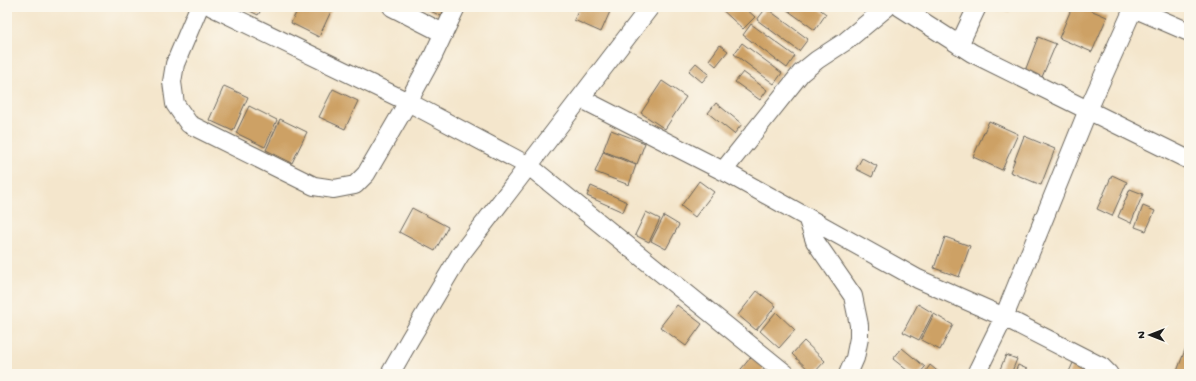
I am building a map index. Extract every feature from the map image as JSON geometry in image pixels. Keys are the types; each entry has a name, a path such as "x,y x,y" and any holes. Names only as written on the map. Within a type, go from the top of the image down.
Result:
{"street":[{"path":"199,7 175,64 172,82 175,104 189,124 314,186 334,189 355,185 366,174 432,58 456,7"},
{"path":"212,7 408,102 529,166 786,374"},
{"path":"392,7 443,33"},
{"path":"390,374 460,255 650,7"},
{"path":"723,171 801,73 817,60 846,41 887,7"},
{"path":"900,7 959,45 1189,160"},
{"path":"959,45 977,7"},
{"path":"976,374 1004,317 1088,110 1133,7 1189,32"},
{"path":"580,98 723,171 918,279 1004,317 1102,367 1109,374"},
{"path":"807,217 815,241 853,296 859,325 859,338 855,358 848,374"}],"building":[{"path":"242,7 263,7 258,15"},
{"path":"299,7 333,7 319,37 291,23"},
{"path":"422,7 445,7 441,16"},
{"path":"580,7 612,7 601,32 574,20"},
{"path":"719,7 744,7 755,17 743,29"},
{"path":"783,7 817,7 826,14 815,30"},
{"path":"997,7 1011,7 1009,12"},
{"path":"1072,7 1083,7 1107,17 1092,52 1059,38"},
{"path":"766,8 808,39 799,51 757,20"},
{"path":"751,24 795,56 787,68 743,35"},
{"path":"1038,37 1056,44 1042,77 1025,71"},
{"path":"742,43 782,73 774,84 734,54"},
{"path":"720,45 728,51 716,66 709,60"},
{"path":"696,63 709,74 702,82 689,71"},
{"path":"743,72 767,90 760,100 735,82"},
{"path":"662,81 686,97 665,129 641,113"},
{"path":"224,86 248,97 233,131 209,120"},
{"path":"333,89 358,101 345,129 319,117"},
{"path":"716,103 742,124 734,134 708,113"},
{"path":"249,106 277,120 265,147 236,133"},
{"path":"280,119 307,132 292,163 266,150"},
{"path":"989,121 1018,134 1002,170 973,157"},
{"path":"611,130 645,143 637,164 603,151"},
{"path":"1024,136 1055,149 1041,185 1010,172"},
{"path":"603,152 636,165 629,185 595,172"},
{"path":"862,158 877,166 872,177 856,169"},
{"path":"1112,175 1127,182 1112,216 1097,209"},
{"path":"699,181 714,192 695,217 681,206"},
{"path":"591,186 627,202 623,212 587,196"},
{"path":"1130,189 1143,194 1131,223 1118,217"},
{"path":"1143,206 1155,211 1146,231 1135,227"},
{"path":"412,208 448,227 435,251 399,232"},
{"path":"646,212 660,219 649,242 635,235"},
{"path":"664,216 679,225 666,249 651,241"},
{"path":"945,237 970,246 959,277 934,268"},
{"path":"757,291 776,306 756,330 738,315"},
{"path":"918,304 933,313 919,340 903,332"},
{"path":"677,305 702,324 686,346 660,327"},
{"path":"776,312 795,330 779,348 760,331"},
{"path":"934,314 953,325 940,350 921,340"},
{"path":"1189,339 1189,374 1176,374"},
{"path":"804,341 825,361 813,374 792,354"},
{"path":"902,348 925,367 919,374 912,374 893,359"},
{"path":"1006,355 1017,359 1011,374 998,374"},
{"path":"751,357 765,368 760,374 737,374"},
{"path":"1073,363 1099,374 1068,374"},
{"path":"930,365 941,374 924,374"},
{"path":"1018,365 1027,369 1025,374 1014,374"}]}
